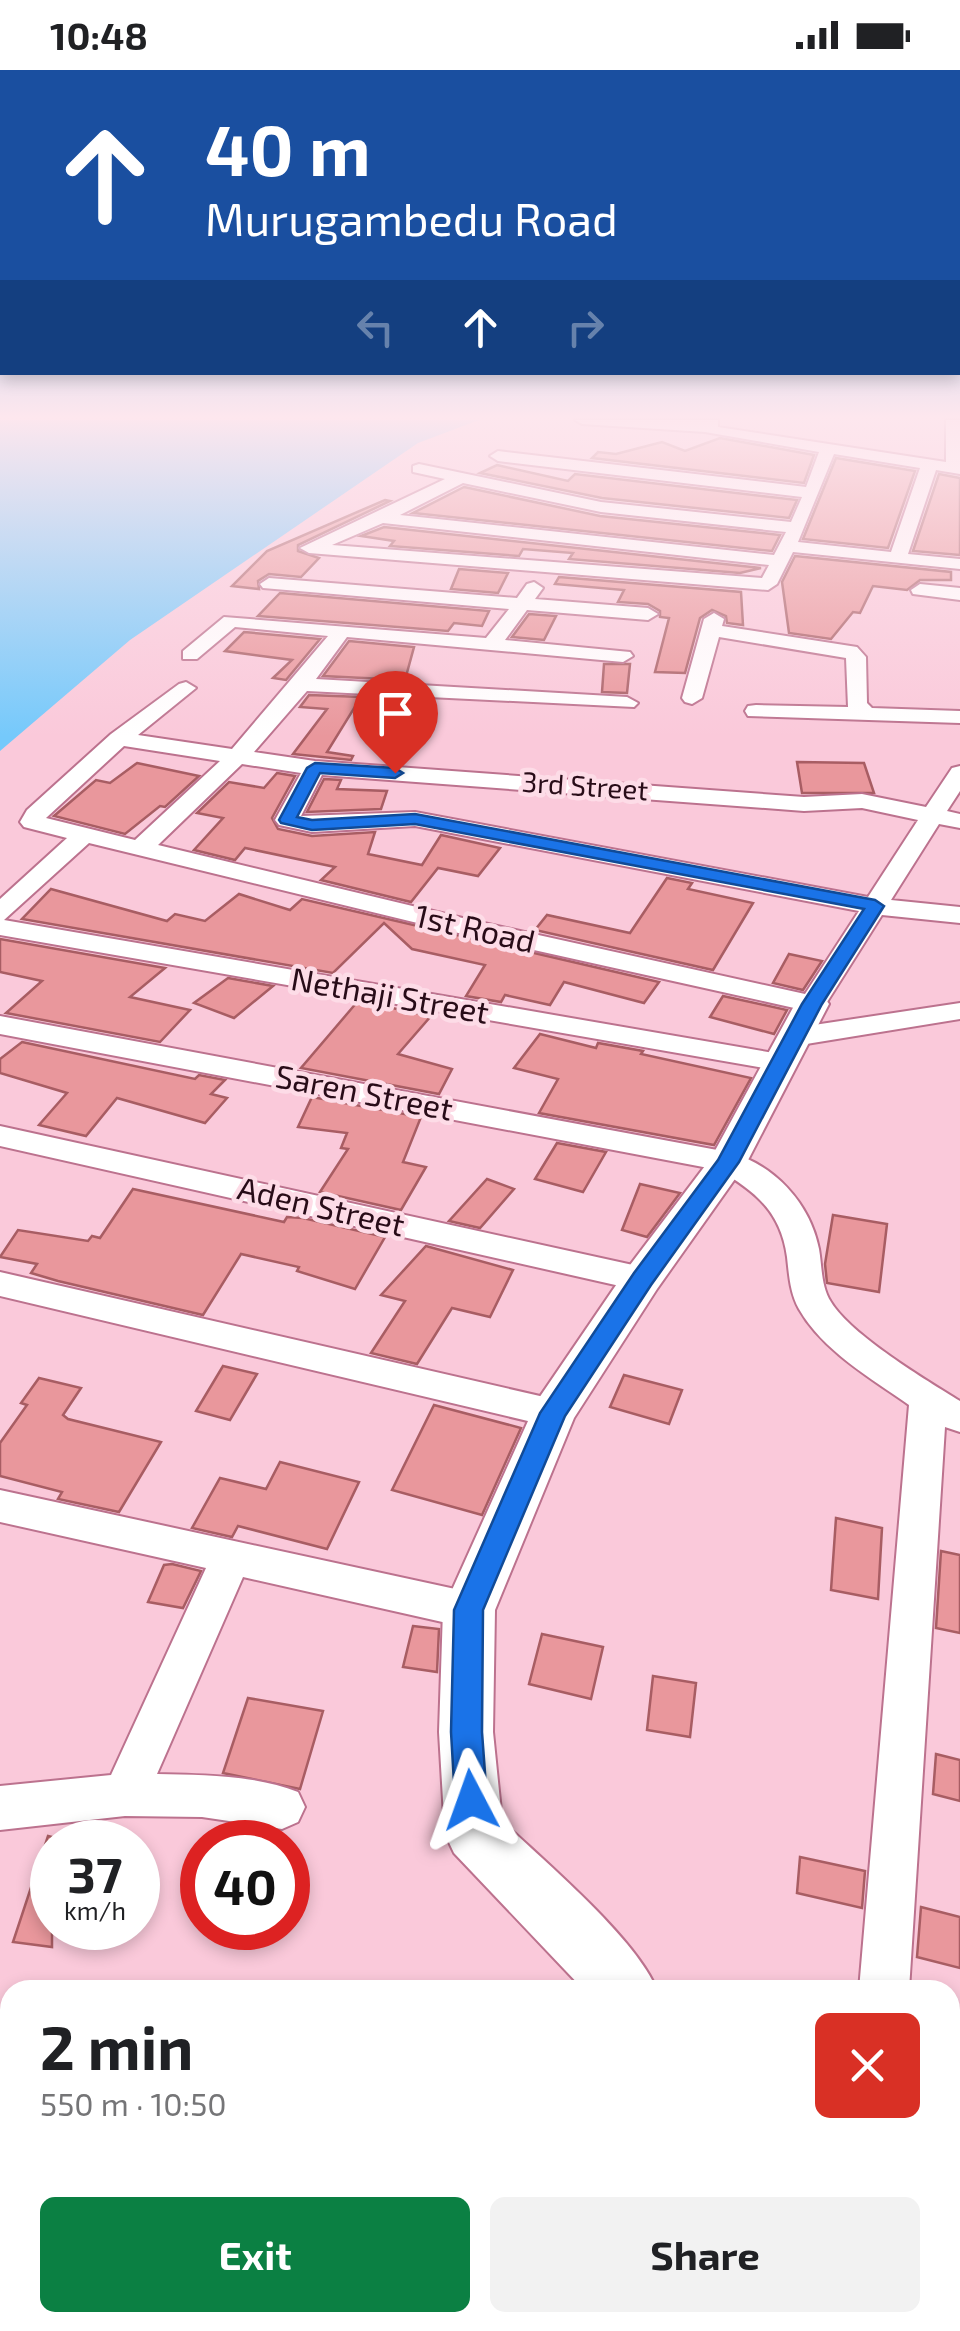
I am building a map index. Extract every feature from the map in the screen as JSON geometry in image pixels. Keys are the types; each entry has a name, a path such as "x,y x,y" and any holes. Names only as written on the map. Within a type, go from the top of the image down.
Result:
{"street":[{"path":"190,655 309,548 363,526"},
{"path":"465,526 783,554 960,564"},
{"path":"309,548 768,584 796,528 773,526"},
{"path":"898,558 907,526"},
{"path":"492,644 548,568"},
{"path":"268,584 648,614"},
{"path":"920,590 960,594"},
{"path":"231,621 624,656"},
{"path":"692,698 713,624 850,651 856,657 856,704 866,714"},
{"path":"140,848 237,758 304,685 340,632"},
{"path":"304,685 628,702"},
{"path":"119,739 186,688"},
{"path":"756,711 960,717"},
{"name":"3rd Street","path":"119,739 315,768 804,804 862,801 960,821"},
{"name":"1st Road","path":"119,739 32,822 475,929 796,1035"},
{"path":"315,768 287,820 312,825 415,819 875,906 960,915"},
{"path":"617,1980 539,1896 474,1834 466,1732 469,1610 554,1413 642,1279 728,1162 796,1035 960,773"},
{"path":"0,913 85,834"},
{"name":"Nethaji Street","path":"0,926 796,1035"},
{"path":"796,1035 960,1011"},
{"name":"Saren Street","path":"0,1025 728,1162"},
{"name":"Aden Street","path":"0,1136 642,1279"},
{"path":"728,1162 761,1180 790,1208 815,1306 944,1411 885,1980"},
{"path":"0,1284 554,1413"},
{"path":"0,1506 469,1610"},
{"path":"125,1795 231,1557"},
{"path":"0,1808 125,1795 202,1796 282,1807"}],"water":[{"path":"0,526 297,526 130,640 0,751"}],"building":[{"path":"326,526 339,526 298,545 298,551 319,558 301,577 269,574 258,581 259,589 232,586 267,551"},
{"path":"531,526 690,526 780,535 772,551"},
{"path":"808,526 896,526 888,548 803,539"},
{"path":"922,526 960,526 960,555 913,551"},
{"path":"384,527 761,568 740,573 569,559 573,553 523,549 519,556 390,546 394,541 361,536"},
{"path":"795,556 951,572 951,580 920,580 907,590 873,586 860,613 853,612 831,639 789,633 782,582"},
{"path":"459,569 508,573 498,593 451,589"},
{"path":"559,577 741,592 743,625 727,623 726,616 712,610 700,618 685,673 655,672 669,618 660,617 660,611 648,604 618,602 624,590 555,584"},
{"path":"280,593 489,611 482,626 454,623 448,631 258,616"},
{"path":"529,614 556,616 544,640 512,637"},
{"path":"244,632 320,639 286,680 273,678 292,660 225,651"},
{"path":"349,641 414,647 405,680 323,676"},
{"path":"604,664 630,664 627,693 602,692"},
{"path":"309,695 361,697 327,752 353,756 351,760 293,754 327,709 300,707"},
{"path":"797,762 864,763 874,793 802,793"},
{"path":"137,763 199,776 165,807 160,806 125,834 54,816 96,780 110,783"},
{"path":"277,773 295,776 272,818 278,829 312,836 375,832 368,854 422,865 441,835 500,848 478,876 438,868 411,902 321,880 335,867 245,848 235,860 194,850 223,818 197,813 229,782 264,788"},
{"path":"324,779 341,780 337,789 387,791 381,809 307,812"},
{"path":"667,878 692,883 688,889 753,903 713,970 535,930 547,915 630,933"},
{"path":"51,889 167,921 175,914 205,921 239,894 290,910 302,899 659,982 644,1003 564,982 550,1005 505,995 501,1002 466,996 485,965 412,949 384,923 333,973 22,919"},
{"path":"0,939 165,968 130,997 190,1010 160,1042 6,1013 42,981 0,972"},
{"path":"789,954 822,961 803,990 773,983"},
{"path":"228,978 273,986 234,1018 194,1003"},
{"path":"723,996 787,1010 774,1034 710,1017"},
{"path":"358,1001 431,1016 398,1054 452,1069 439,1094 301,1068"},
{"path":"540,1034 596,1048 598,1043 643,1051 641,1054 751,1078 714,1145 539,1113 558,1079 514,1068"},
{"path":"22,1042 195,1079 199,1075 225,1080 211,1094 227,1098 205,1123 117,1098 86,1136 39,1125 67,1093 0,1073 0,1059"},
{"path":"312,1097 421,1117 403,1162 426,1167 401,1210 320,1192 348,1149 341,1148 347,1133 298,1127"},
{"path":"557,1143 606,1152 583,1192 535,1179"},
{"path":"487,1179 514,1189 480,1228 449,1221"},
{"path":"640,1184 680,1193 647,1237 622,1230"},
{"path":"133,1189 284,1222 287,1217 303,1218 385,1237 355,1289 297,1271 299,1267 241,1254 203,1315 58,1281 31,1273 37,1264 0,1257 18,1230 88,1241 92,1236 100,1238"},
{"path":"833,1215 887,1224 879,1292 827,1283 825,1264"},
{"path":"426,1246 513,1270 490,1317 452,1308 417,1364 371,1353 405,1301 381,1295"},
{"path":"223,1366 257,1374 230,1420 196,1411"},
{"path":"624,1375 682,1390 669,1424 610,1407"},
{"path":"39,1378 81,1388 63,1415 68,1419 161,1442 119,1512 58,1499 62,1492 0,1476 0,1443 27,1405 21,1403"},
{"path":"434,1405 521,1428 482,1515 392,1490"},
{"path":"280,1462 359,1482 327,1549 238,1526 232,1537 192,1528 220,1478 266,1489"},
{"path":"836,1518 882,1528 878,1599 831,1590"},
{"path":"941,1551 960,1555 960,1633 936,1628"},
{"path":"164,1565 201,1571 183,1608 148,1602"},
{"path":"413,1626 439,1629 437,1672 403,1667"},
{"path":"542,1634 603,1647 591,1699 529,1684"},
{"path":"653,1676 696,1683 690,1737 647,1730"},
{"path":"248,1698 323,1711 300,1789 223,1773"},
{"path":"936,1754 960,1760 960,1801 933,1794"},
{"path":"800,1857 865,1871 862,1908 797,1893"},
{"path":"30,1891 30,1944 13,1942"},
{"path":"921,1907 960,1917 960,1968 917,1957"}],"route":[{"path":"395,773 315,768 287,820 312,825 415,819 875,906 812,1004 728,1162 642,1279 554,1413 469,1610 466,1732 471,1800"}]}
